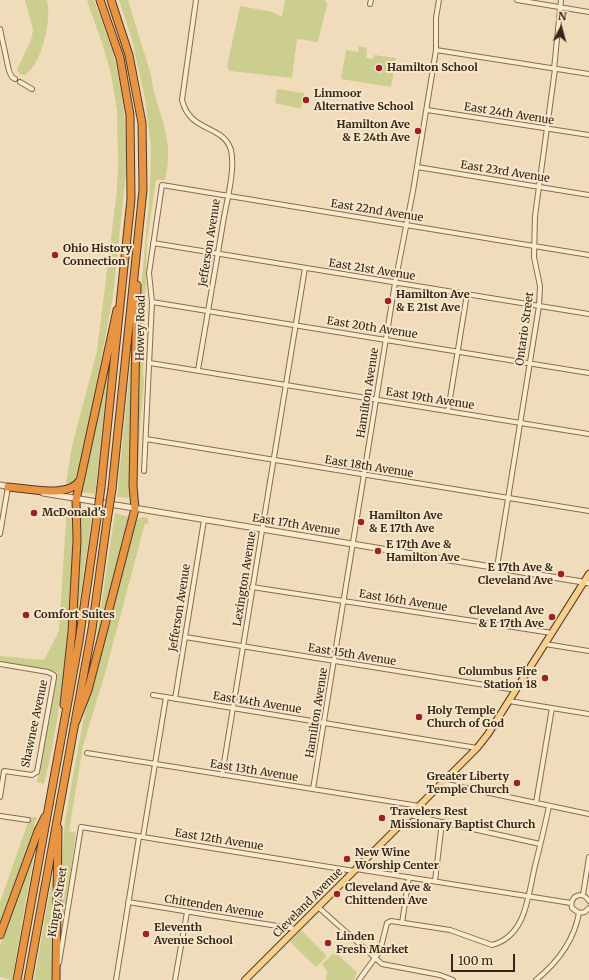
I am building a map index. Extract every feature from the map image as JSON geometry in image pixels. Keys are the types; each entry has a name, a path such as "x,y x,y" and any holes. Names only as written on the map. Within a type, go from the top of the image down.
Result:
{"highway":[{"path":"18,980 80,641 101,487 131,199 130,115 120,58 100,0"},
{"path":"28,980 92,629 112,489 143,190 142,123 129,55 111,0"},
{"path":"74,726 88,690 135,510 137,253"},
{"path":"64,724 64,701 70,656 77,540 76,500 83,475 110,334 121,297"},
{"path":"4,486 62,491 74,488 83,475"},
{"path":"0,936 38,831 48,810"},
{"path":"57,980 58,812"}],"main road":[{"name":"Cleveland Avenue","path":"245,980 477,748 552,633 587,583 589,574"}],"street":[{"name":"Jefferson Avenue","path":"196,0 182,100 190,117 195,122 222,137 230,148 232,163 198,370"},
{"name":"Hamilton Avenue","path":"313,789 395,282 407,225 427,110 436,50 436,18 439,0"},
{"path":"518,0 589,12"},
{"name":"Ontario Street","path":"497,567 539,306 540,286 534,246 538,187 548,129 561,0"},
{"path":"0,30 2,46 9,71 14,79"},
{"path":"436,50 589,74"},
{"path":"20,82 32,88"},
{"name":"East 24th Avenue","path":"427,110 589,135"},
{"name":"East 23rd Avenue","path":"417,167 589,195"},
{"name":"East 22nd Avenue","path":"162,185 589,255"},
{"name":"Howey Road","path":"144,471 146,402 150,363 152,302 149,273 162,185"},
{"name":"East 21st Avenue","path":"153,244 589,314"},
{"name":"Lexington Avenue","path":"222,775 305,268"},
{"path":"448,411 467,294"},
{"name":"East 20th Avenue","path":"152,302 589,373"},
{"name":"East 19th Avenue","path":"150,363 589,434"},
{"name":"East 18th Avenue","path":"146,439 589,511"},
{"path":"0,534 4,486"},
{"name":"East 17th Avenue","path":"4,486 135,510 262,529 587,583"},
{"name":"Jefferson Avenue","path":"175,699 204,520"},
{"name":"East 16th Avenue","path":"252,587 552,633"},
{"name":"East 15th Avenue","path":"185,637 516,690"},
{"path":"545,644 589,651"},
{"name":"Shawnee Avenue","path":"0,664 48,672 54,675 54,678 37,772 32,775 4,770 0,797"},
{"name":"East 14th Avenue","path":"153,696 477,748"},
{"path":"116,980 128,902 155,764 166,698"},
{"path":"509,701 589,714"},
{"path":"536,803 552,708"},
{"name":"East 13th Avenue","path":"87,753 419,806"},
{"path":"442,783 589,814"},
{"path":"358,980 380,951 387,923 391,921 460,933 492,945 498,943 510,934 525,913 550,806"},
{"path":"410,815 540,844"},
{"path":"0,816 28,820"},
{"path":"434,881 442,822"},
{"name":"East 12th Avenue","path":"81,827 571,903"},
{"name":"Kingry Street","path":"57,980 81,827"},
{"path":"583,895 589,857"},
{"path":"402,922 409,878"},
{"path":"583,895 589,901"},
{"path":"583,895 577,896 571,903 572,908 579,913 585,912 589,908"},
{"name":"Chittenden Avenue","path":"128,902 296,929"},
{"path":"318,907 375,959 388,967 440,975 453,980"},
{"path":"175,980 187,912"},
{"path":"536,980 549,970 561,955 570,940 579,913"}],"green space":[{"path":"25,0 47,0 48,18 47,29 41,51 31,69 25,75 20,74 17,70 32,37 33,29"},
{"path":"87,0 94,0 112,49 124,108 127,162 113,296 96,386 83,475 68,490 66,483 72,446 97,351 117,190 117,110 111,74"},
{"path":"119,0 128,0 151,75 155,96 167,137 168,148 168,163 165,180 156,180 147,241 144,382 140,427 137,498 141,289 150,190 151,147 145,99 132,40"},
{"path":"285,0 325,0 327,4 318,42 297,39 292,78 230,71 227,67 240,6 273,12 282,17"},
{"path":"359,46 367,48 366,58 373,59 374,55 396,58 391,87 341,79 346,50 358,52"},
{"path":"277,89 304,93 301,109 275,103"},
{"path":"134,327 131,498 117,497"},
{"path":"111,348 95,494 82,492"},
{"path":"67,507 74,512 75,515 69,617 57,718 44,784 37,782 58,672 0,662 0,656 44,660 59,630"},
{"path":"80,508 93,509 73,646"},
{"path":"115,513 129,517 93,660"},
{"path":"143,517 148,518 148,524 145,523 106,670 83,746 69,831 76,833 62,932 60,931 65,820 83,721 135,522 137,519"},
{"path":"30,817 37,817 34,826 36,827 0,926 0,902"},
{"path":"33,855 12,980 0,977 0,946"},
{"path":"55,863 54,980 34,980"},
{"path":"301,930 327,956 316,967 290,942"},
{"path":"335,952 357,972 354,980 326,980 327,971 322,964"}],"place":[{"name":"Hamilton School","path":"379,68"},
{"name":"Linmoor Alternative School","path":"306,100"},
{"name":"Hamilton Ave & E 24th Ave","path":"418,131"},
{"name":"Ohio History Connection","path":"55,255"},
{"name":"Hamilton Ave & E 21st Ave","path":"388,301"},
{"name":"McDonald's","path":"34,513"},
{"name":"Hamilton Ave & E 17th Ave","path":"361,522"},
{"name":"E 17th Ave & Hamilton Ave","path":"378,551"},
{"name":"E 17th Ave & Cleveland Ave","path":"561,574"},
{"name":"Comfort Suites","path":"26,615"},
{"name":"Cleveland Ave & E 17th Ave","path":"552,617"},
{"name":"Columbus Fire Station 18","path":"545,678"},
{"name":"Holy Temple Church of God","path":"419,717"},
{"name":"Greater Liberty Temple Church","path":"517,783"},
{"name":"Travelers Rest Missionary Baptist Church","path":"382,818"},
{"name":"New Wine Worship Center","path":"347,859"},
{"name":"Cleveland Ave & Chittenden Ave","path":"337,894"},
{"name":"Eleventh Avenue School","path":"146,934"},
{"name":"Linden Fresh Market","path":"328,943"}]}
